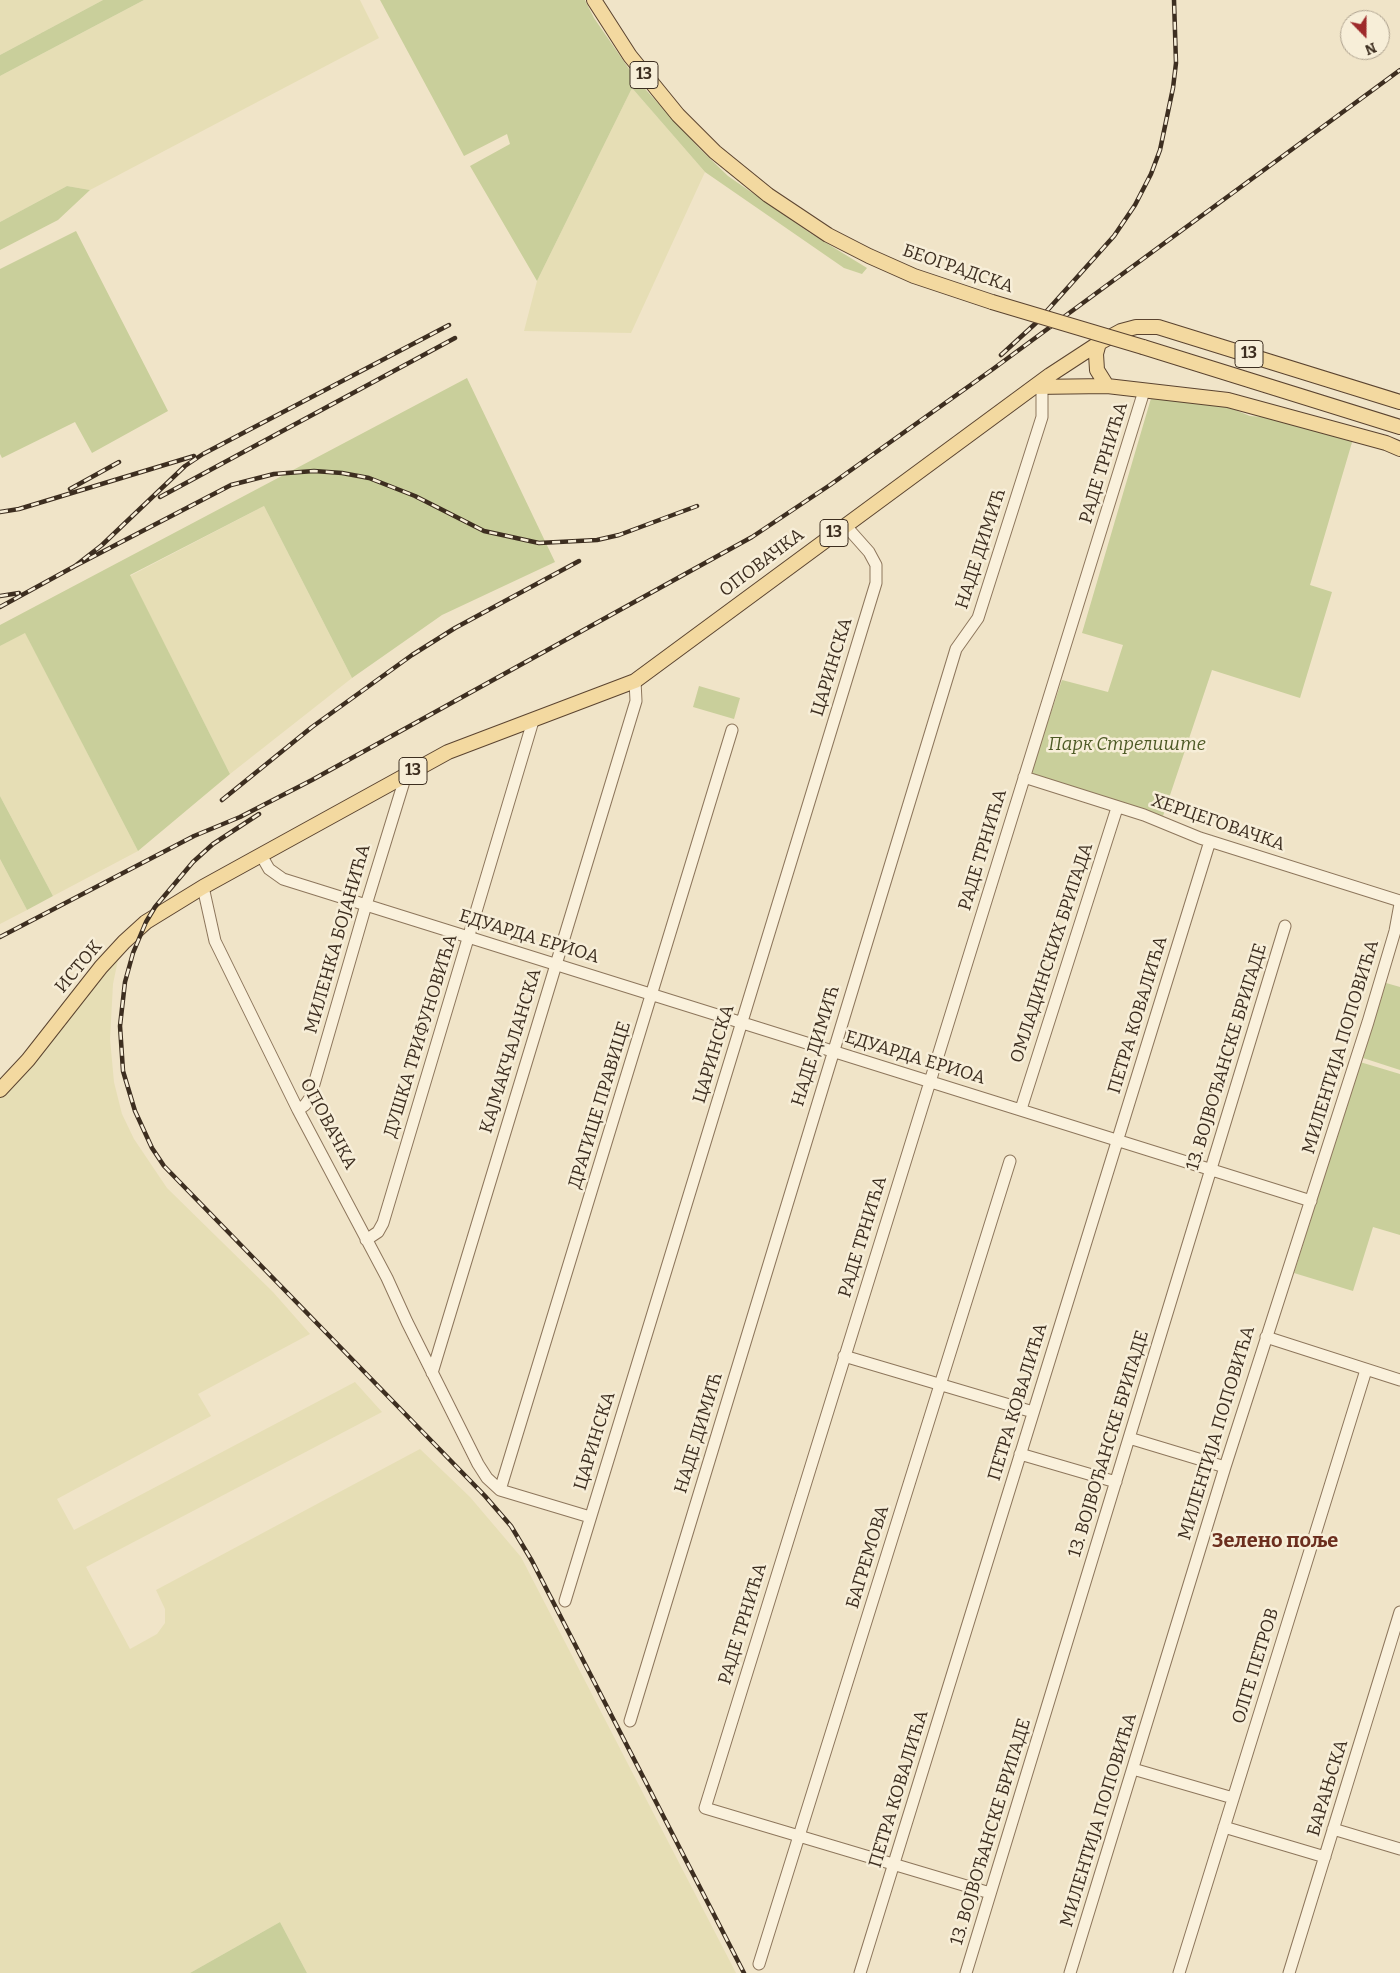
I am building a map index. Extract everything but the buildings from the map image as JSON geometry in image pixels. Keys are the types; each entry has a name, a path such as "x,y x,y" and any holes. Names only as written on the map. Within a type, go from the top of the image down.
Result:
{"main road":[{"name":"БЕОГРАДСКА","path":"594,0 630,56 666,101 705,142 754,185 808,223 869,256 914,276 992,302 1143,347 1400,428"},
{"name":"13","path":"1038,387 1099,343 1121,331 1136,327 1158,327 1400,402"},
{"path":"1099,343 1096,354 1097,370 1107,386"},
{"path":"1038,387 1107,386 1228,400 1386,443 1400,449"},
{"name":"ОПОВАЧКА","path":"635,681 845,525 1038,387"},
{"name":"13","path":"204,887 448,752 635,681"},
{"name":"ИСТОК","path":"0,1090 28,1060 101,967 124,942 146,922 204,887"}],"street":[{"name":"НАДЕ ДИМИЋ","path":"630,1721 956,649 978,618 1042,417 1038,387"},
{"name":"РАДЕ ТРНИЋА","path":"990,1893 704,1808 1144,391"},
{"name":"ЦАРИНСКА","path":"565,1601 876,583 876,565 869,552 845,525"},
{"name":"КАЈМАКЧАЛАНСКА","path":"432,1373 636,701 635,681"},
{"name":"ДУШКА ТРИФУНОВИЋА","path":"366,1240 378,1232 383,1223 533,721"},
{"name":"ДРАГИЦЕ ПРАВИЦЕ","path":"500,1490 732,730"},
{"name":"МИЛЕНКА БОЈАНИЋА","path":"298,1110 310,1098 366,904 406,775"},
{"name":"ХЕРЦЕГОВАЧКА","path":"1024,777 1144,815 1176,830 1400,902"},
{"name":"ОМЛАДИНСКИХ БРИГАДА","path":"1021,1110 1117,808"},
{"name":"ПЕТРА КОВАЛИЋА","path":"860,1973 1210,841"},
{"name":"ЕДУАРДА ЕРИОА","path":"261,855 269,870 283,879 1311,1201"},
{"name":"ОПОВАЧКА","path":"204,887 215,941 298,1110 387,1278 478,1464 487,1478 500,1490"},
{"name":"МИЛЕНТИЈА ПОПОВИЋА","path":"1070,1973 1225,1467 1368,1022 1395,931 1400,902"},
{"name":"13. ВОЈВОЂАНСКЕ БРИГАДЕ","path":"966,1973 1285,926"},
{"name":"БАГРЕМОВА","path":"759,1964 1010,1161"},
{"path":"1266,1337 1400,1380"},
{"path":"844,1356 1033,1412"},
{"name":"ОЛГЕ ПЕТРОВ","path":"1179,1973 1366,1370"},
{"path":"1129,1438 1225,1467"},
{"path":"1020,1454 1116,1482"},
{"path":"500,1490 590,1517"},
{"name":"БАРАЊСКА","path":"1289,1973 1400,1612"},
{"path":"1133,1769 1233,1798"},
{"path":"1224,1827 1325,1857"},
{"path":"1333,1829 1400,1849"}],"shaded area":[{"path":"0,0 103,0 0,55"},
{"path":"144,0 360,0 379,38 90,190 67,186 0,222 0,76"},
{"path":"632,88 705,172 631,333 524,331 537,281"},
{"path":"264,506 352,678 230,774 130,576"},
{"path":"25,632 138,851 53,896 0,796 0,646"},
{"path":"0,859 27,910 0,924"},
{"path":"119,955 113,984 110,1039 114,1082 122,1114 134,1139 167,1188 273,1292 310,1334 198,1394 211,1416 57,1499 74,1530 355,1382 382,1412 86,1567 130,1649 157,1634 165,1623 165,1609 156,1590 420,1449 470,1497 521,1557 736,1973 307,1973 280,1922 190,1973 0,1973 0,1096"}],"green space":[{"path":"103,0 144,0 0,76 0,55"},
{"path":"380,0 585,0 594,18 636,79 699,148 728,176 810,233 867,268 862,274 844,268 705,172 632,88 537,281 470,166 510,144 507,134 464,156"},
{"path":"67,186 90,190 58,220 0,250 0,222"},
{"path":"76,231 168,411 92,453 75,422 2,458 0,454 0,269"},
{"path":"467,378 555,562 442,615 352,678 264,506 130,575 230,774 138,851 25,633 0,646 0,625"},
{"name":"Парк Стрелиште","path":"1152,395 1228,407 1250,416 1276,418 1353,439 1310,585 1332,592 1300,698 1212,670 1163,816 1030,774 1062,680 1108,692 1123,645 1082,633"},
{"path":"699,686 740,698 734,719 693,707"},
{"path":"0,796 53,896 27,910 0,859"},
{"path":"1386,983 1400,987 1400,1070 1363,1058"},
{"path":"1360,1062 1400,1074 1400,1235 1373,1227 1353,1291 1294,1273"},
{"path":"280,1922 307,1973 190,1973"}],"railway":[{"path":"1001,355 1036,323 1114,236 1135,205 1151,174 1160,150 1173,88 1176,63 1174,0"},
{"path":"0,937 194,836 240,817 312,780 752,537 830,485 993,369 1400,70"},
{"path":"0,607 75,566 102,545 185,466 203,454 449,325"},
{"path":"160,497 455,338"},
{"path":"0,512 19,509 194,456"},
{"path":"70,489 119,462"},
{"path":"75,566 231,485 274,474 314,471 342,473 369,478 415,496 484,531 539,543 597,540 619,535 697,506"},
{"path":"222,800 312,727 412,655 455,628 579,561"},
{"path":"0,596 19,593"},
{"path":"259,814 213,844 193,862 155,907 146,922 133,953 125,982 120,1026 123,1071 135,1111 152,1148 164,1166 485,1496 511,1526 532,1561 744,1973"}],"district":[{"name":"Зелено поље","path":"1275,1541"}]}
